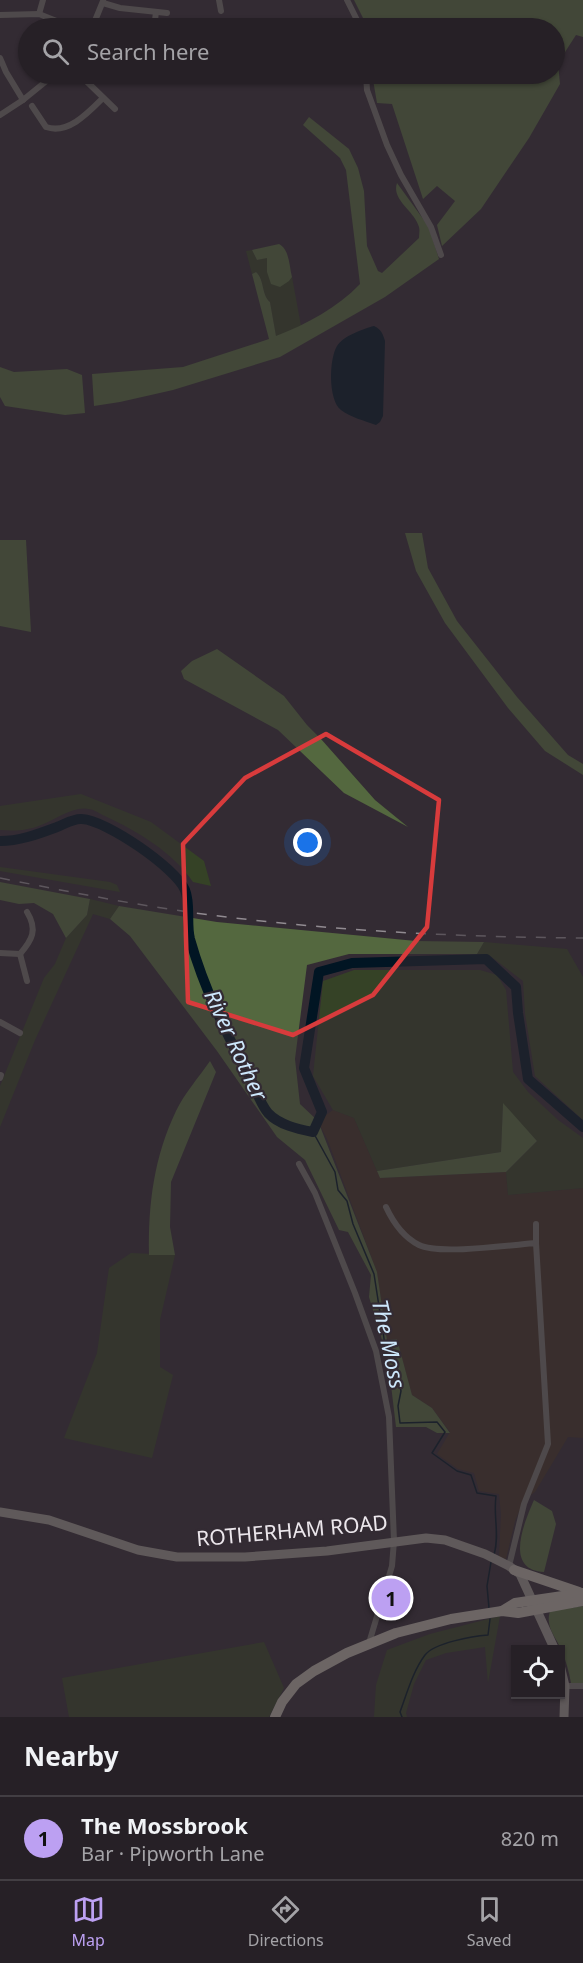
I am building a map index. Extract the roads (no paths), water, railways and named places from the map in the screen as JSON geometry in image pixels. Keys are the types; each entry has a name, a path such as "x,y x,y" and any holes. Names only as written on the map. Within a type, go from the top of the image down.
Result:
{"main road":[{"name":"ROTHERHAM ROAD","path":"0,1512 49,1520 138,1550 177,1557 245,1557 327,1551 426,1538 445,1540 485,1554 511,1568"},
{"path":"511,1568 582,1596"},
{"path":"511,1568 523,1578 553,1645"},
{"path":"275,1717 282,1702 296,1684 332,1661 369,1643 426,1624 521,1606 571,1603 582,1596"},
{"path":"535,1605 582,1596"},
{"path":"564,1717 565,1699"}],"street":[{"path":"39,14 43,0"},
{"path":"220,0 221,12"},
{"path":"346,0 356,18"},
{"path":"96,18 103,2 167,14"},
{"path":"155,18 156,12"},
{"path":"0,15 39,14 49,18"},
{"path":"0,58 23,100"},
{"path":"0,115 43,84"},
{"path":"89,84 115,109"},
{"path":"367,84 387,145 401,175 431,227 441,255"},
{"path":"32,105 46,128 57,130 79,119 103,98"},
{"path":"20,954 34,935 27,912"},
{"path":"0,953 20,954"},
{"path":"20,954 27,981"},
{"path":"0,1022 20,1033"},
{"path":"299,1164 315,1193 375,1351 389,1416 394,1541 392,1566 369,1643"},
{"path":"386,1206 401,1231 424,1247 441,1249 536,1243"},
{"path":"511,1568 524,1504 548,1444 536,1224"},
{"path":"565,1686 583,1686"}],"water":[{"path":"374,326 381,332 385,341 383,416 376,425 341,410 334,398 331,379 332,360 340,342 354,333"}],"waterway":[{"name":"River Rother","path":"0,841 29,837 73,820 82,819 93,821 123,836 168,870 185,890 190,939 217,1011 263,1106 272,1117 283,1123 313,1132 322,1112 304,1068 319,972 352,963 486,959 516,987 528,1079 583,1127"},
{"name":"The Moss","path":"313,1132 335,1172 338,1190 347,1201 353,1224 374,1274 385,1345 397,1372 401,1391 398,1406 400,1423 437,1422 445,1432 432,1453 457,1471 471,1475 477,1493 496,1496 494,1555"},
{"name":"The Moss","path":"489,1608 487,1586 491,1562"},
{"name":"The Moss","path":"402,1717 400,1712 408,1690 425,1655 445,1644 488,1635 490,1619"}],"railway":[{"path":"0,878 131,903 257,921 397,932 583,938"}],"place":[{"name":"The Mossbrook","path":"391,1598"}]}
